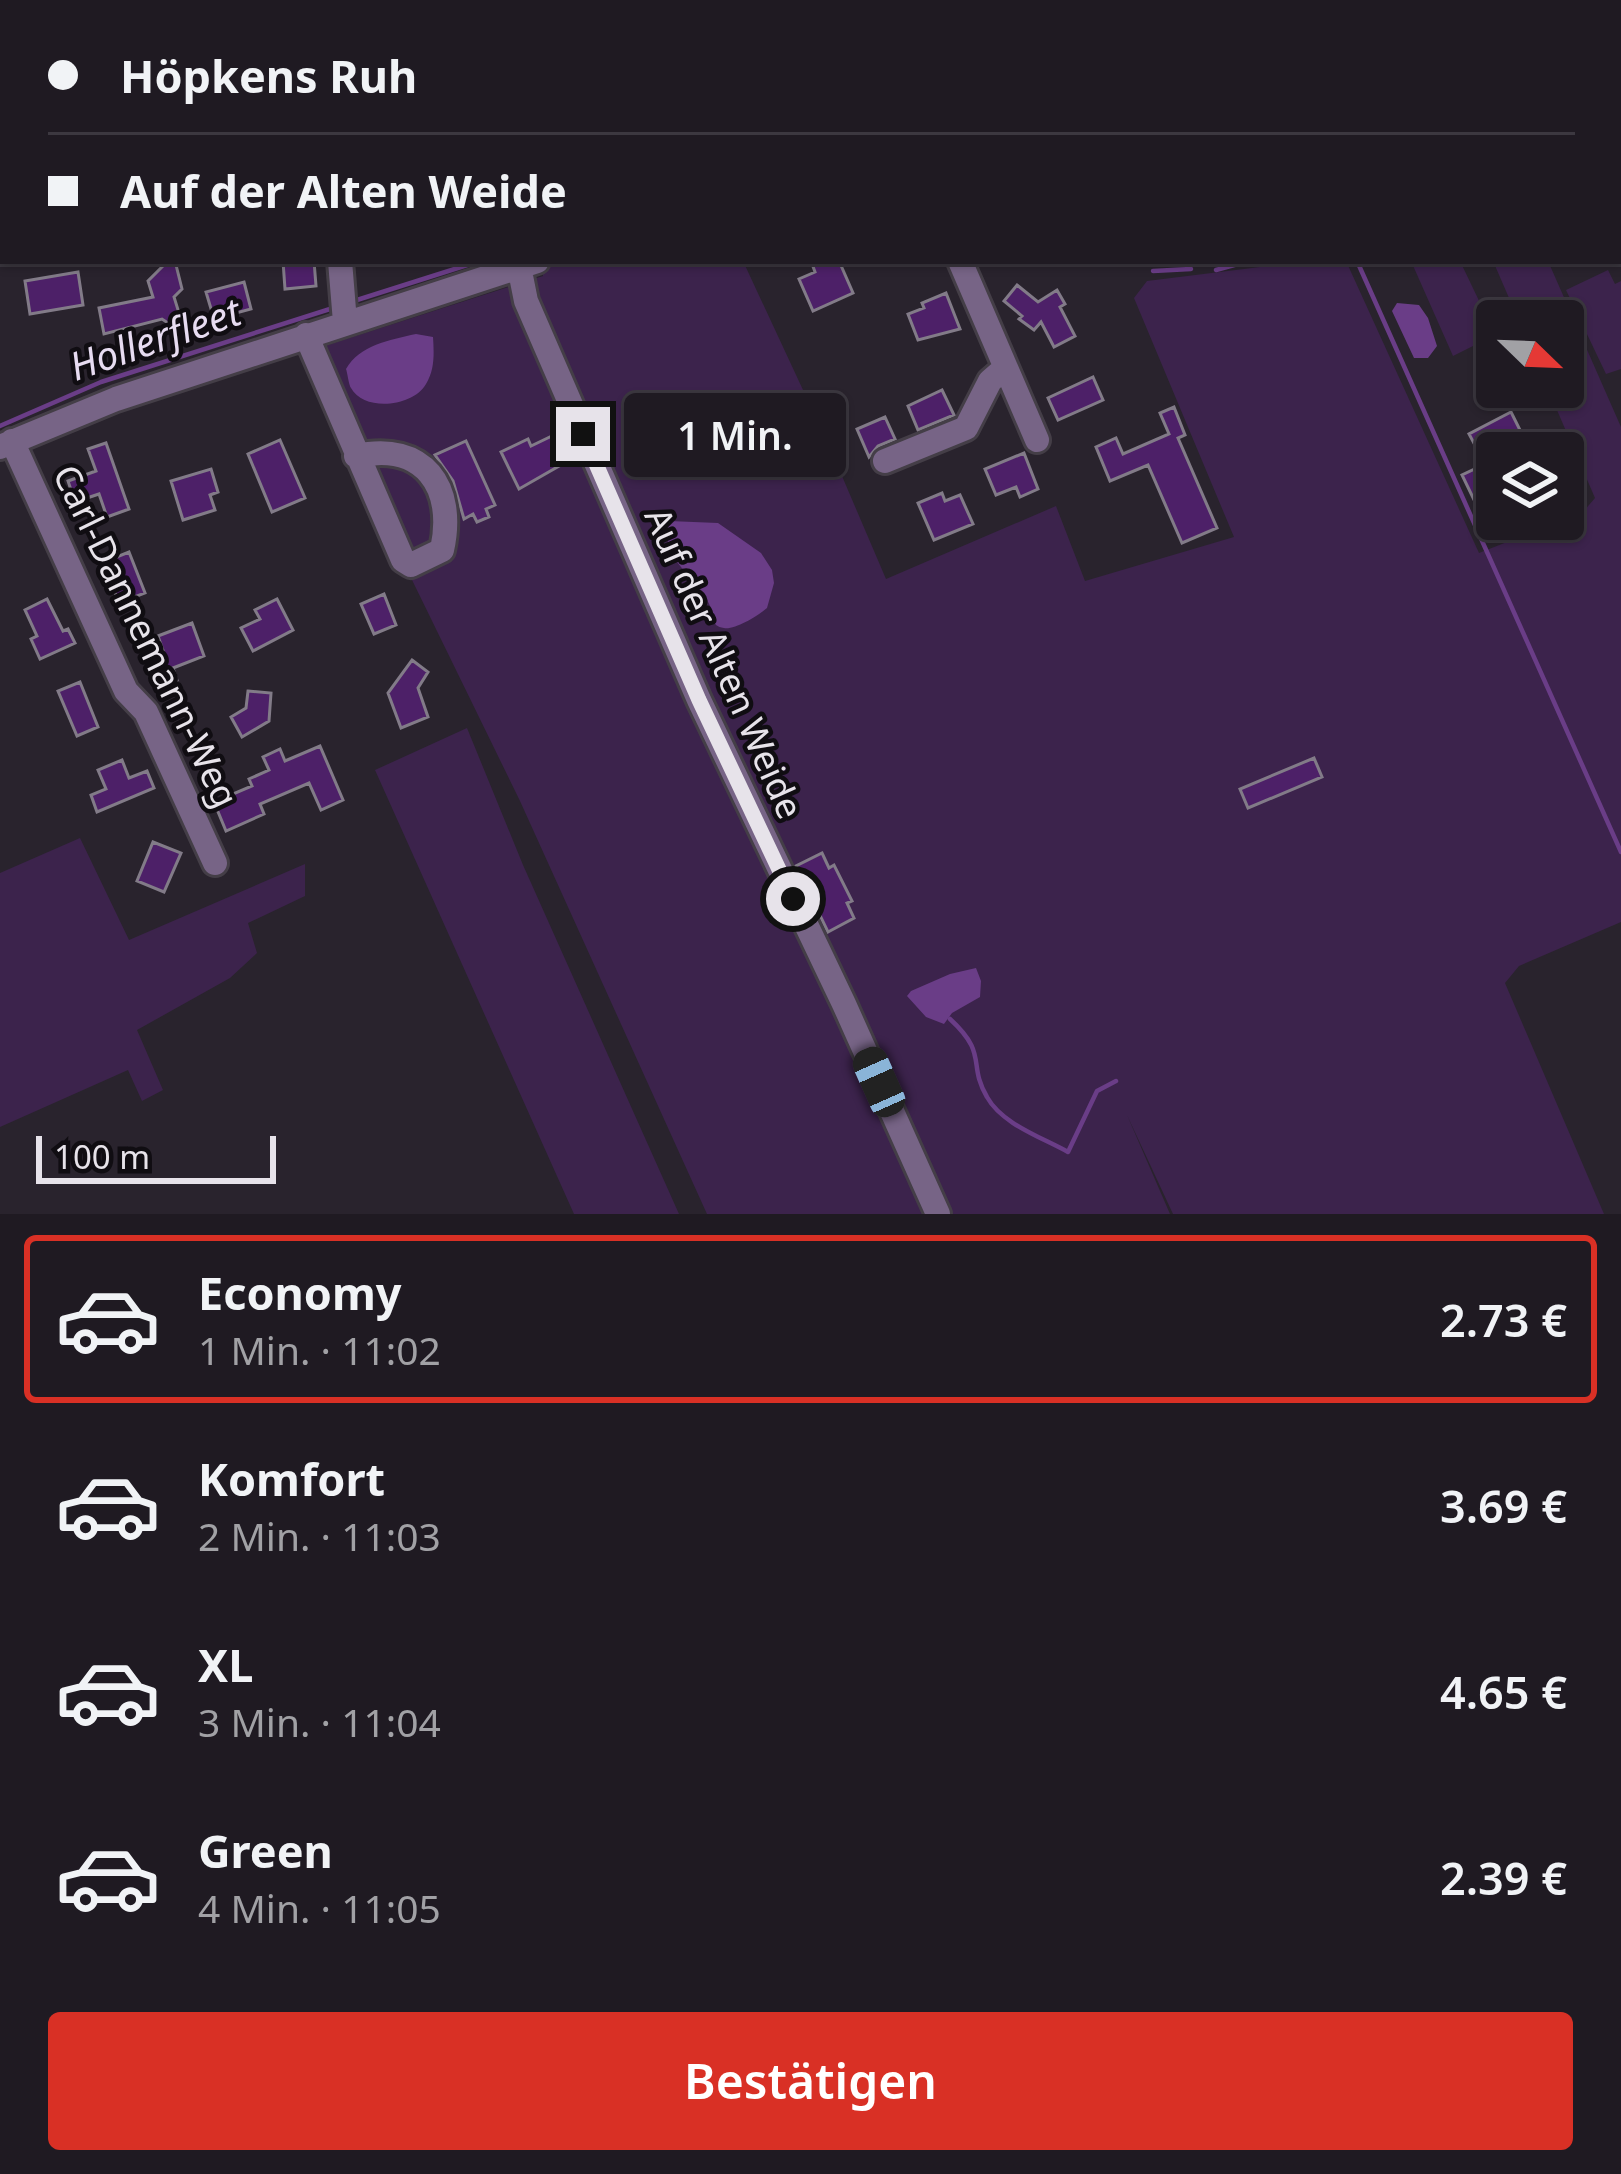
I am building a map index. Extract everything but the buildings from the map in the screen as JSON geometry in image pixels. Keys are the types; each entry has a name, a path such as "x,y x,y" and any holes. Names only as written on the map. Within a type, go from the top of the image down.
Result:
{"street":[{"path":"340,264 345,322"},
{"path":"6,444 83,411 528,264"},
{"name":"Auf der Alten Weide","path":"528,264 526,302 674,644 938,1214"},
{"path":"961,264 1037,440"},
{"path":"306,335 356,456 403,560 411,566 442,550 447,506 429,472 390,453 356,456"},
{"path":"885,460 966,428 991,381 1005,368"},
{"name":"Carl-Dannemann-Weg","path":"6,444 126,691 146,712 214,863"}],"shaded area":[{"path":"558,264 744,264 886,579 1056,506 1085,581 1234,537 1134,298 1147,281 1285,264 1347,264 1479,553 1512,540 1584,540 1584,511 1595,498 1584,473 1584,432 1566,432 1556,408 1584,408 1584,343 1621,427 1621,922 1519,966 1505,983 1604,1214 1173,1214 1127,1115 1170,1214 707,1214 520,801 372,498 309,351 543,276 542,269"},
{"path":"1412,264 1461,264 1479,300 1476,344 1453,356"},
{"path":"1494,264 1549,264 1565,300 1510,300"},
{"path":"1608,270 1615,284 1621,281 1621,369 1606,374 1584,328 1584,300 1571,300 1566,290"},
{"path":"1397,303 1419,305 1428,318 1437,346 1428,358 1414,358 1392,311"},
{"path":"416,334 433,337 431,373 420,392 388,404 357,396 346,369 352,361 376,345"},
{"path":"669,521 718,523 761,553 774,583 767,608 734,627 716,625 705,595 669,547"},
{"path":"467,728 679,1214 574,1214 375,770"},
{"path":"80,838 129,940 305,864 305,896 248,923 257,953 230,978 137,1030 163,1090 142,1101 128,1070 0,1127 0,873"},
{"path":"976,968 980,997 952,1013 944,1024 926,1017 907,996 950,974"}],"waterway":[{"name":"Hollerfleet","path":"357,300 471,264"},
{"path":"1216,270 1238,264"},
{"path":"1358,264 1621,852"},
{"path":"1153,271 1191,269"},
{"name":"Hollerfleet","path":"0,426 101,382 330,309"},
{"path":"950,1019 974,1051 981,1085 994,1106 1023,1129 1068,1152 1097,1091 1116,1081"}],"route":[{"path":"583,434 699,700 793,899"}]}
